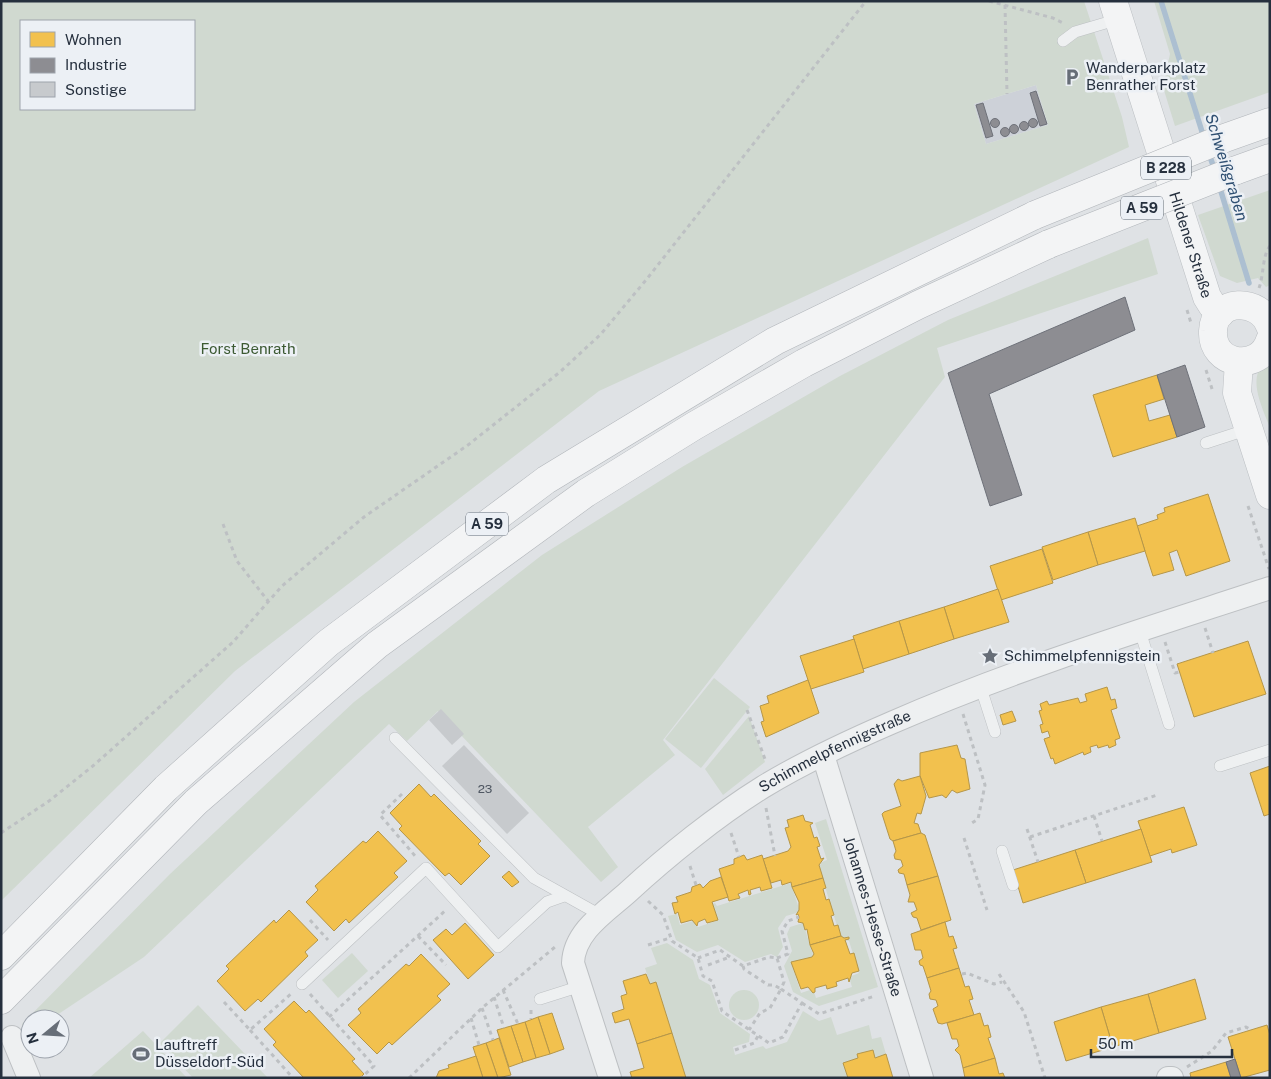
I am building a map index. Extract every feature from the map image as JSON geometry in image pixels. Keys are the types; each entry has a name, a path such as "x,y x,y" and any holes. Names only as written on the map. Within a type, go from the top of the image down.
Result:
{"main road":[{"name":"Hildener Straße","path":"1116,10 1208,297 1212,306 1220,314"},
{"name":"A 59","path":"8,949 166,788 328,643 546,480 775,341 1035,215 1222,139 1270,122"},
{"name":"A 59","path":"1,1000 34,964 196,802 377,645 586,493 694,426 804,364 918,305 1049,244 1270,158"},
{"name":"Hildener Straße","path":"1239,362 1230,360 1216,348 1213,330 1220,314 1233,305 1249,305 1263,313 1270,326"},
{"path":"1270,340 1263,353 1256,359 1239,362 1237,393 1270,494"}],"street":[{"name":"Schimmelpfennigstraße","path":"610,1078 573,963 574,950 581,936 633,888 725,814 771,783 823,755 956,694 1270,588"},
{"name":"Johannes-Hesse-Straße","path":"823,755 922,1078"},
{"path":"12,1036 29,1078"}],"lane":[{"path":"1063,41 1116,10"},
{"path":"1206,443 1249,429"},
{"path":"1150,628 1169,724"},
{"path":"980,685 995,732"},
{"path":"394,738 534,878 602,916"},
{"path":"1220,766 1270,750"},
{"path":"1002,851 1013,885"},
{"path":"302,984 339,952 426,868 498,947 548,902 564,896"},
{"path":"540,999 581,986"}],"path":[{"path":"1,833 49,801 94,765 233,642 282,586 364,516 468,445 560,372 601,334 646,280 866,1"},
{"path":"989,1 1052,18 1076,32"},
{"path":"1005,5 1007,94"},
{"path":"1257,294 1264,274 1264,254 1270,246"},
{"path":"222,524 236,561 268,601"},
{"path":"1150,628 1175,674 1180,672"},
{"path":"956,694 986,785 978,819 972,823"},
{"path":"748,710 771,783 775,856"},
{"path":"402,794 380,815 426,868"},
{"path":"1030,837 1157,795"},
{"path":"1094,816 1102,841"},
{"path":"1027,829 1038,862"},
{"path":"964,838 987,910"},
{"path":"633,888 663,915 670,938 698,958 703,976 712,981 722,1011 749,1030 769,1043 783,1037 802,1003"},
{"path":"329,1017 456,901"},
{"path":"743,966 769,957 778,958 788,954 782,931 788,920 799,917"},
{"path":"310,920 339,952"},
{"path":"418,936 446,965"},
{"path":"411,1077 471,1018 550,949 581,936"},
{"path":"648,945 670,938"},
{"path":"698,958 720,950 768,985 774,985 819,1014 895,990"},
{"path":"708,965 730,957"},
{"path":"749,1030 760,1013 770,1008 784,982 778,958"},
{"path":"962,974 967,973 994,984 1002,982"},
{"path":"999,974 1002,982 1024,1012 1045,1078"},
{"path":"250,1030 302,984 374,1066 361,1078"},
{"path":"503,990 518,1024"},
{"path":"494,997 504,1028"},
{"path":"224,1002 293,1078"},
{"path":"482,1008 493,1040"},
{"path":"471,1018 479,1045"},
{"path":"1170,1077 1212,1051 1226,1033 1246,1027 1251,1030"},
{"path":"735,1050 754,1043 758,1036"}],"shaded area":[{"path":"1036,85 1048,125 986,144 974,104"}],"green space":[{"name":"Forst Benrath","path":"1,1 1084,1 1122,117 1129,147 599,391 235,671 1,901","holes":["1036,85 1048,125 986,144 974,104"]},
{"path":"1154,1 1270,1 1270,92 1175,126 1163,87 1170,54"},
{"path":"1270,190 1270,285 1266,287 1258,278 1237,283 1220,276 1198,215"},
{"path":"1148,238 1158,274 937,348 945,377 663,740 675,755 588,827 618,867 601,882 438,711 407,741 389,724 144,957 66,1009 37,1009 170,874 354,702 542,555 682,467 840,376 948,320"},
{"path":"1270,359 1270,428 1257,390 1256,381 1262,365"},
{"path":"714,678 750,707 701,768 665,739"},
{"path":"749,716 765,762 723,795 705,769"},
{"path":"826,819 878,987 819,1006 793,992 784,966 792,951 787,934 790,927 803,923 814,958 792,965 801,993 813,989 816,998 852,987 849,977 859,973 849,941 841,939 819,867 822,862 827,860 815,823"},
{"path":"791,883 800,912 786,916 778,928 783,947 777,957 771,954 745,962 718,945 697,952 676,940 668,916 677,914 680,925 693,921 698,927 716,921 711,904 715,903 717,906"},
{"path":"667,943 693,960 699,979 710,985 720,1013 750,1034 749,1042 733,1047 735,1055 763,1046 766,1049 787,1042 803,1011 819,1021 831,1017 837,1035 869,1025 872,1039 881,1037 886,1054 875,1058 872,1050 858,1054 858,1058 843,1063 848,1078 686,1078 656,982 650,984 645,968 657,964 651,948"},
{"path":"352,953 368,971 338,998 322,980"},
{"path":"744,990 755,994 759,1005 755,1016 744,1020 733,1016 729,1005 733,994"},
{"path":"198,1005 268,1078 193,1078 160,1043"},
{"name":"Lauftreff Düsseldorf-Süd","path":"143,1031 187,1078 89,1078"}],"building: Wohnen":[{"path":"1157,375 1164,399 1145,405 1149,421 1170,415 1177,437 1113,457 1093,395"},
{"path":"1208,494 1230,561 1186,576 1177,550 1169,553 1174,570 1153,576 1137,526 1158,519 1157,515 1165,512 1164,508"},
{"path":"1135,518 1145,551 1098,565 1088,532"},
{"path":"1088,532 1098,565 1053,580 1042,547"},
{"path":"1042,549 1053,583 1001,600 990,566"},
{"path":"998,589 1009,622 954,639 944,607"},
{"path":"944,607 954,639 909,654 899,621"},
{"path":"899,621 909,654 863,669 853,636"},
{"path":"854,639 864,672 811,689 800,656"},
{"path":"1248,641 1266,694 1194,717 1177,664"},
{"path":"808,680 819,713 766,737 761,722 764,721 760,706 769,703 767,696"},
{"path":"1107,687 1111,700 1115,699 1117,708 1111,710 1120,738 1115,740 1116,745 1109,748 1108,745 1098,748 1097,745 1090,747 1091,752 1084,755 1083,752 1055,764 1053,758 1051,759 1044,739 1050,737 1048,731 1042,733 1040,725 1043,724 1039,711 1042,710 1040,704 1047,701 1049,705 1078,698 1080,703 1087,701 1085,694"},
{"path":"1012,711 1016,721 1003,725 1000,715"},
{"path":"957,745 961,758 965,759 970,789 957,793 952,790 946,798 942,795 929,798 920,776 920,753"},
{"path":"1270,766 1270,814 1264,816 1250,773"},
{"path":"920,776 926,796 921,814 917,813 914,823 918,824 921,833 893,841 890,839 882,814 901,806 894,784 898,779 902,781"},
{"path":"419,784 431,797 434,794 481,841 478,844 490,856 461,885 449,873 445,876 399,829 402,826 390,813"},
{"path":"1184,807 1197,845 1172,853 1171,849 1150,856 1138,821"},
{"path":"803,815 805,821 813,823 810,825 814,838 817,837 820,846 817,847 821,859 824,858 819,865 823,878 792,887 791,882 782,885 781,880 771,883 763,859 788,851 791,847 785,828 789,827 787,820"},
{"path":"1141,829 1152,862 1086,883 1075,850"},
{"path":"378,831 407,861 394,873 398,877 349,923 346,919 334,931 306,902 318,890 315,886 363,841 366,843"},
{"path":"921,833 925,835 938,876 907,885 904,874 899,873 898,870 903,866 901,860 895,859 896,851 893,841"},
{"path":"1075,850 1086,883 1023,903 1013,870"},
{"path":"744,855 747,860 762,855 772,888 761,891 760,887 750,890 751,894 749,895 748,890 738,894 740,898 729,901 719,869 734,864 734,859"},
{"path":"509,871 519,882 512,887 502,877"},
{"path":"938,876 951,920 921,930 917,918 913,917 911,913 917,910 914,902 908,902 910,895 907,885"},
{"path":"721,877 728,897 712,902 718,920 707,923 705,919 698,922 697,926 692,920 681,923 678,912 675,914 672,903 678,902 676,897 691,892 692,887 700,884 703,888 710,881"},
{"path":"823,878 826,888 823,889 826,900 829,899 834,915 831,916 834,926 838,925 841,936 810,945 807,929 805,930 803,923 798,922 799,917 798,914 796,915 799,910 799,902 792,887"},
{"path":"289,910 318,940 305,952 308,956 261,1002 258,999 245,1011 217,981 229,969 226,966 274,920 276,923"},
{"path":"945,922 949,937 953,936 957,948 953,949 959,968 927,978 919,961 923,958 921,950 915,950 911,934"},
{"path":"465,923 494,955 468,979 433,940 446,929 452,935"},
{"path":"841,936 844,938 849,937 849,939 845,940 850,954 854,953 859,971 852,973 849,982 848,978 836,982 837,986 827,989 826,985 815,988 813,993 808,987 801,989 791,962 812,957 814,954 810,945"},
{"path":"421,954 450,984 437,996 441,1000 392,1045 389,1042 377,1054 348,1025 361,1013 358,1009 406,964 409,966"},
{"path":"959,968 965,987 969,986 973,999 969,1000 974,1015 942,1024 938,1023 933,1009 938,1006 936,1000 930,999 929,994 931,991 927,978"},
{"path":"646,974 650,984 656,982 672,1033 637,1044 629,1019 615,1023 612,1013 624,1009 621,996 627,994 623,981"},
{"path":"1195,979 1206,1019 1159,1033 1148,994"},
{"path":"1148,994 1159,1033 1113,1047 1101,1007"},
{"path":"294,1001 306,1013 309,1010 355,1059 352,1061 364,1074 360,1078 304,1078 273,1045 276,1042 264,1029"},
{"path":"1101,1007 1113,1047 1066,1061 1054,1022"},
{"path":"552,1013 564,1049 550,1054 538,1017"},
{"path":"980,1013 984,1026 988,1025 991,1037 988,1038 995,1058 963,1068 960,1055 955,1050 959,1046 957,1039 952,1039 947,1023"},
{"path":"538,1017 550,1054 536,1058 525,1022"},
{"path":"525,1022 536,1058 523,1062 511,1026"},
{"path":"1267,1025 1270,1035 1270,1070 1241,1078 1228,1037"},
{"path":"511,1026 523,1062 509,1067 497,1030"},
{"path":"672,1033 686,1078 632,1078 630,1072 644,1068 637,1044"},
{"path":"499,1038 511,1075 498,1078 486,1043"},
{"path":"486,1043 498,1078 483,1078 473,1047"},
{"path":"873,1050 875,1058 886,1054 893,1078 848,1078 843,1063 858,1058 857,1054"},
{"path":"476,1056 483,1078 436,1078 439,1071 449,1068 448,1065"},
{"path":"995,1058 999,1074 1003,1073 1005,1078 965,1078 963,1068"},
{"path":"1226,1062 1231,1078 1191,1078 1190,1073"}],"building: Industrie":[{"path":"1036,91 1047,124 1040,126 1030,93"},
{"path":"983,103 993,136 986,138 976,105"},
{"path":"995,118 1000,123 995,128 990,123"},
{"path":"1033,118 1038,123 1033,128 1028,123"},
{"path":"1024,121 1029,126 1024,131 1019,126"},
{"path":"1014,124 1019,129 1014,134 1009,129"},
{"path":"1005,127 1010,132 1005,137 1000,132"},
{"path":"1125,297 1135,330 989,394 1022,495 990,506 948,373"},
{"path":"1185,365 1205,427 1177,437 1157,375"},
{"path":"1235,1059 1241,1078 1231,1078 1226,1062"}],"building: Sonstige":[{"path":"441,709 464,734 452,745 429,720"},
{"path":"464,745 529,813 507,834 442,766"}],"waterway":[{"name":"Schweißgraben","path":"1161,1 1204,138"},
{"name":"Schweißgraben","path":"1208,151 1215,171"},
{"name":"Schweißgraben","path":"1219,185 1249,283"}],"place":[{"name":"Wanderparkplatz Benrather Forst","path":"1072,77"},
{"name":"Schimmelpfennigstein","path":"990,656"},
{"name":"Lauftreff Düsseldorf-Süd","path":"141,1054"}]}
